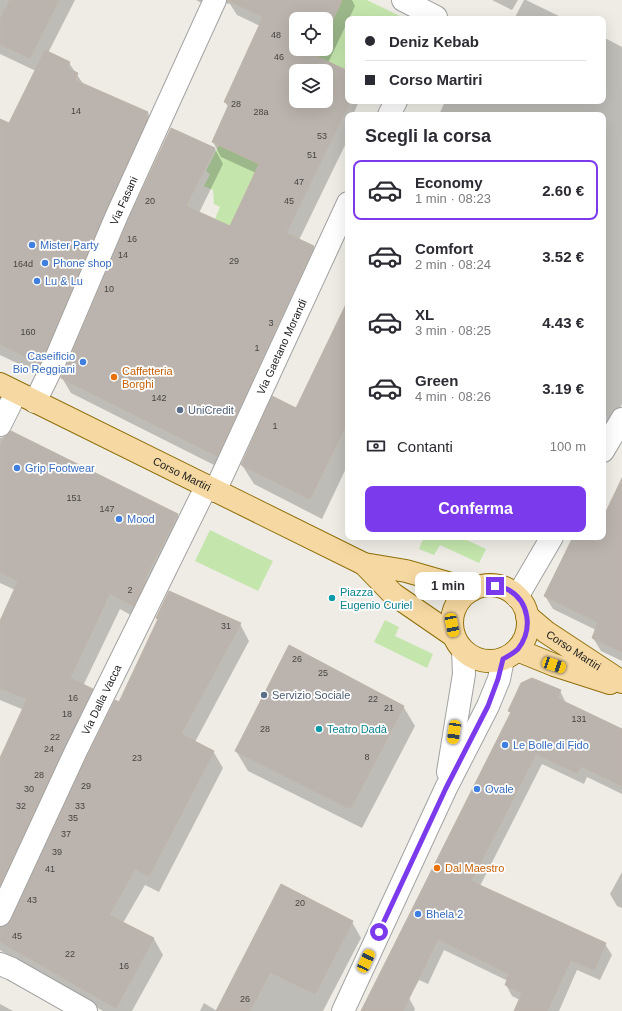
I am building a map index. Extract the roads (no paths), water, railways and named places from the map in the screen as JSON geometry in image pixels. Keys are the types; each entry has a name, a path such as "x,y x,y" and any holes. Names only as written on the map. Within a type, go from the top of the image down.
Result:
{"main road":[{"name":"Corso Martiri","path":"17,393 364,564 406,571 472,590 483,586 495,586 507,589 517,596 524,605 528,628 524,640 510,655 489,662 475,658 458,643 393,594 364,564"},
{"path":"458,643 452,625 453,615 456,605 463,596 472,590"},
{"name":"Corso Martiri","path":"527,616 546,632 622,682"},
{"name":"Corso Martiri","path":"510,655 554,665 622,687"}],"street":[{"name":"Via Fasani","path":"0,425 17,393 54,363 117,215 215,0"},
{"path":"403,0 434,16"},
{"name":"Via Gaetano Morandi","path":"211,489 345,209"},
{"path":"606,446 622,419"},
{"name":"Via Dalla Vacca","path":"0,915 76,753 211,489"},
{"path":"517,596 550,540"},
{"path":"446,788 464,674 458,643"},
{"path":"343,1011 446,788 488,706 498,679 510,655"},
{"path":"0,964 12,969 86,1011"}],"place":[{"name":"Mister Party","path":"32,245"},
{"name":"Phone shop","path":"45,263"},
{"name":"Lu & Lu","path":"37,281"},
{"name":"Caseificio Bio Reggiani","path":"83,362"},
{"name":"Caffetteria Borghi","path":"114,377"},
{"name":"UniCredit","path":"180,410"},
{"name":"Grip Footwear","path":"17,468"},
{"name":"Mood","path":"119,519"},
{"name":"Piazza Eugenio Curiel","path":"332,598"},
{"name":"Servizio Sociale","path":"264,695"},
{"name":"Teatro Dadà","path":"319,729"},
{"name":"Le Bolle di Fido","path":"505,745"},
{"name":"Ovale","path":"477,789"},
{"name":"Dal Maestro","path":"437,868"},
{"name":"Bhela 2","path":"418,914"}]}
